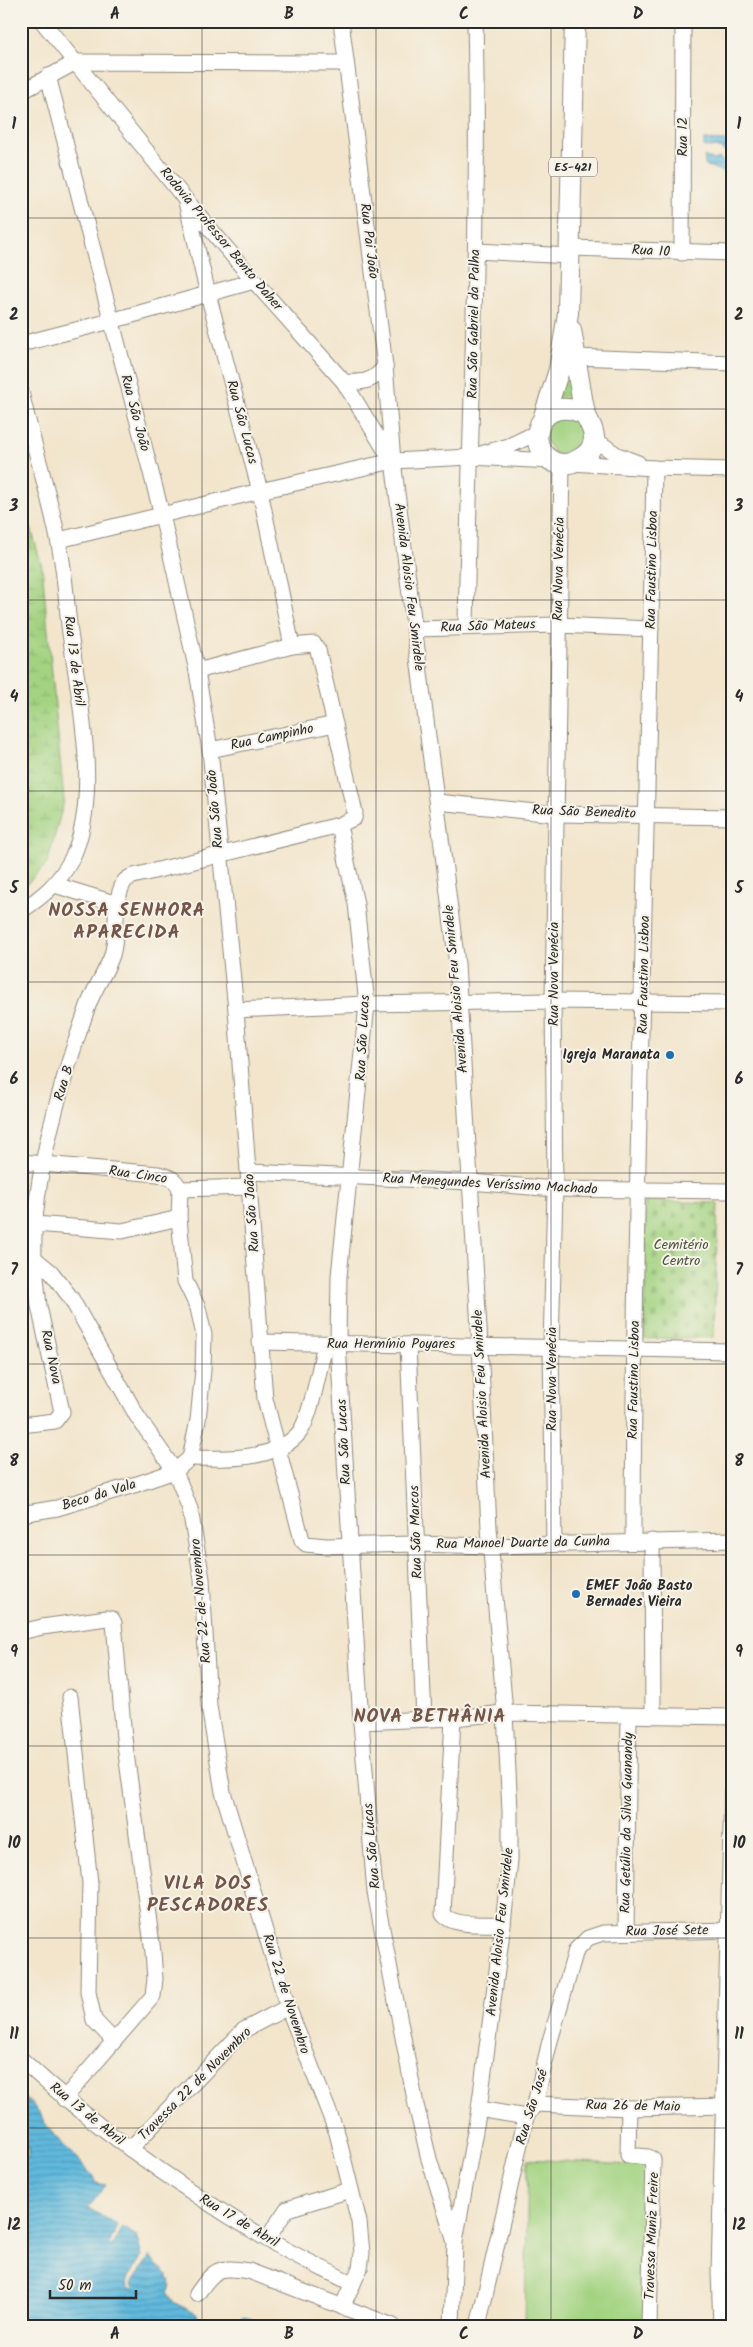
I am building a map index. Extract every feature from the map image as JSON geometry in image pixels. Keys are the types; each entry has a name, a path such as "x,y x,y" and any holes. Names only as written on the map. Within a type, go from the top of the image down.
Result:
{"main road":[{"name":"ES-421","path":"575,21 571,252 568,313 586,415"},
{"path":"540,424 555,409 565,407 586,415 593,429 594,439 586,454 562,463 541,448 540,424 559,370 568,313"}],"street":[{"name":"Rodovia Professor Bento Daher","path":"42,21 185,199 344,382 392,461"},
{"name":"Rua Pai João","path":"341,21 385,366 392,461"},
{"name":"Rua São Gabriel da Palha","path":"466,626 473,406 478,135 475,21"},
{"name":"Rua 12","path":"682,253 683,21"},
{"path":"21,92 76,62 346,63"},
{"name":"Rua São João","path":"48,76 162,515 197,670 210,750 218,855 236,1010 250,1180 264,1399 279,1448 299,1533 306,1544 315,1545"},
{"name":"Rua São Lucas","path":"185,199 260,491 292,646"},
{"name":"Rua 10","path":"476,251 732,253"},
{"path":"21,344 111,321 254,280"},
{"path":"576,357 732,363"},
{"path":"344,382 369,380 378,376 385,366"},
{"name":"Rua 13 de Abril","path":"21,392 31,438 59,540 83,734 87,794 80,832 71,860 55,885 21,911"},
{"path":"470,457 509,446 540,424"},
{"path":"594,439 617,455 654,468"},
{"path":"59,540 392,461 470,457 654,468 732,470"},
{"name":"Avenida Aloisio Feu Smirdele","path":"392,461 437,802 460,1002 490,1546 505,1713 510,1811 510,1850 503,1924 478,2109 455,2241 452,2326"},
{"name":"Rua Nova Venécia","path":"554,1543 551,1348 555,1189 553,1001 562,463"},
{"name":"Rua Faustino Lisboa","path":"633,1541 634,1348 652,629 654,468"},
{"name":"Rua São Mateus","path":"414,629 466,626 558,625 652,629"},
{"path":"197,670 292,646 314,644 318,650 355,813 352,821 339,825"},
{"name":"Rua Campinho","path":"210,750 335,724"},
{"name":"Rua São Benedito","path":"437,802 555,814 647,814 732,818"},
{"name":"Rua São Lucas","path":"339,825 356,904 367,1004 359,1097 348,1178 332,1344 350,1545 361,1722 375,1892 416,2105 429,2159 455,2241"},
{"name":"Rua B","path":"34,1258 35,1224 44,1165 55,1114 87,1007 113,952 117,904 123,882 128,878 339,825"},
{"path":"55,885 117,904"},
{"path":"236,1010 460,1002 732,1003"},
{"name":"Rua Cinco","path":"21,1162 158,1174 170,1177 177,1182 180,1189 250,1180"},
{"name":"Rua Menegundes Veríssimo Machado","path":"250,1180 348,1178 470,1182 555,1189 732,1191"},
{"path":"34,1258 51,1272 71,1298 137,1416 175,1471 190,1458 198,1420 204,1336 198,1308 185,1281 180,1218 180,1189"},
{"path":"35,1224 122,1231 180,1218"},
{"name":"Rua Nova","path":"21,1425 54,1421 62,1412 39,1306 34,1258"},
{"name":"Rua Hermínio Poyares","path":"260,1342 732,1351"},
{"path":"190,1458 239,1458 279,1448 288,1443 300,1432 332,1344"},
{"name":"Rua São Marcos","path":"408,1345 424,1719"},
{"name":"Beco da Vala","path":"21,1514 57,1508 175,1471"},
{"name":"Rua 22 de Novembro","path":"175,1471 190,1509 200,1570 209,1706 223,1792 288,2007 337,2134 359,2222 362,2253 360,2268 342,2307"},
{"name":"Rua Manoel Duarte da Cunha","path":"315,1545 416,1544 490,1546 732,1540"},
{"path":"652,1541 652,1716"},
{"path":"21,1632 42,1626 107,1618 112,1619 114,1623 124,1738 155,1979 153,1996 64,2099"},
{"path":"70,1697 90,1883 88,1992 94,2020 114,2041"},
{"path":"361,1722 454,1718 505,1713 732,1717"},
{"name":"Rua Getúlio da Silva Guanandy","path":"626,1931 629,1716"},
{"path":"454,1718 443,1914 446,1919 455,1922 503,1924"},
{"path":"725,2319 732,1790"},
{"name":"Rua José Sete","path":"603,1933 731,1930"},
{"name":"Rua São José","path":"478,2326 526,2117 535,2104 550,2041 576,1950 588,1938 603,1933"},
{"name":"Travessa 22 de Novembro","path":"130,2149 244,2030 288,2007"},
{"name":"Rua 13 de Abril","path":"21,2059 64,2099 130,2149"},
{"name":"Rua 26 de Maio","path":"535,2104 628,2108 727,2106"},
{"name":"Travessa Muniz Freire","path":"628,2108 628,2155 648,2157 653,2160 649,2326"},
{"path":"478,2109 526,2117"},
{"name":"Rua 17 de Abril","path":"130,2149 175,2182 267,2239 353,2284"},
{"path":"267,2239 287,2209 350,2190"},
{"path":"197,2294 212,2273 226,2268 250,2271 393,2326"}],"green space":[{"path":"568,355 576,402 555,402"},
{"path":"559,417 581,422 586,442 570,457 554,453 545,439 547,426"},
{"path":"21,493 42,567 64,801 47,864 21,890"},
{"name":"Cemitério Centro","path":"645,1201 718,1203 714,1337 644,1339"},
{"path":"21,2129 30,2152 27,2159 21,2161"},
{"path":"528,2159 648,2166 644,2326 525,2326"}],"water":[{"path":"704,140 726,141 732,146 732,160 720,149 704,147"},
{"path":"704,156 715,160 719,158 730,167 723,172 705,165"},
{"path":"21,2095 34,2106 50,2130 81,2162 96,2183 106,2185 88,2208 117,2225 109,2245 113,2246 123,2227 136,2236 142,2256 127,2279 128,2288 132,2289 134,2287 132,2283 150,2256 168,2277 170,2282 167,2293 173,2302 197,2314 198,2318 194,2326 21,2326 21,2161 27,2159 30,2152 21,2129"},
{"path":"243,2317 252,2319 261,2326 239,2326"}],"place":[{"name":"Igreja Maranata","path":"670,1055"},
{"name":"EMEF João Basto Bernades Vieira","path":"576,1594"}],"district":[{"name":"NOSSA SENHORA APARECIDA","path":"127,922"},
{"name":"NOVA BETHÂNIA","path":"430,1717"},
{"name":"VILA DOS PESCADORES","path":"208,1895"}]}
